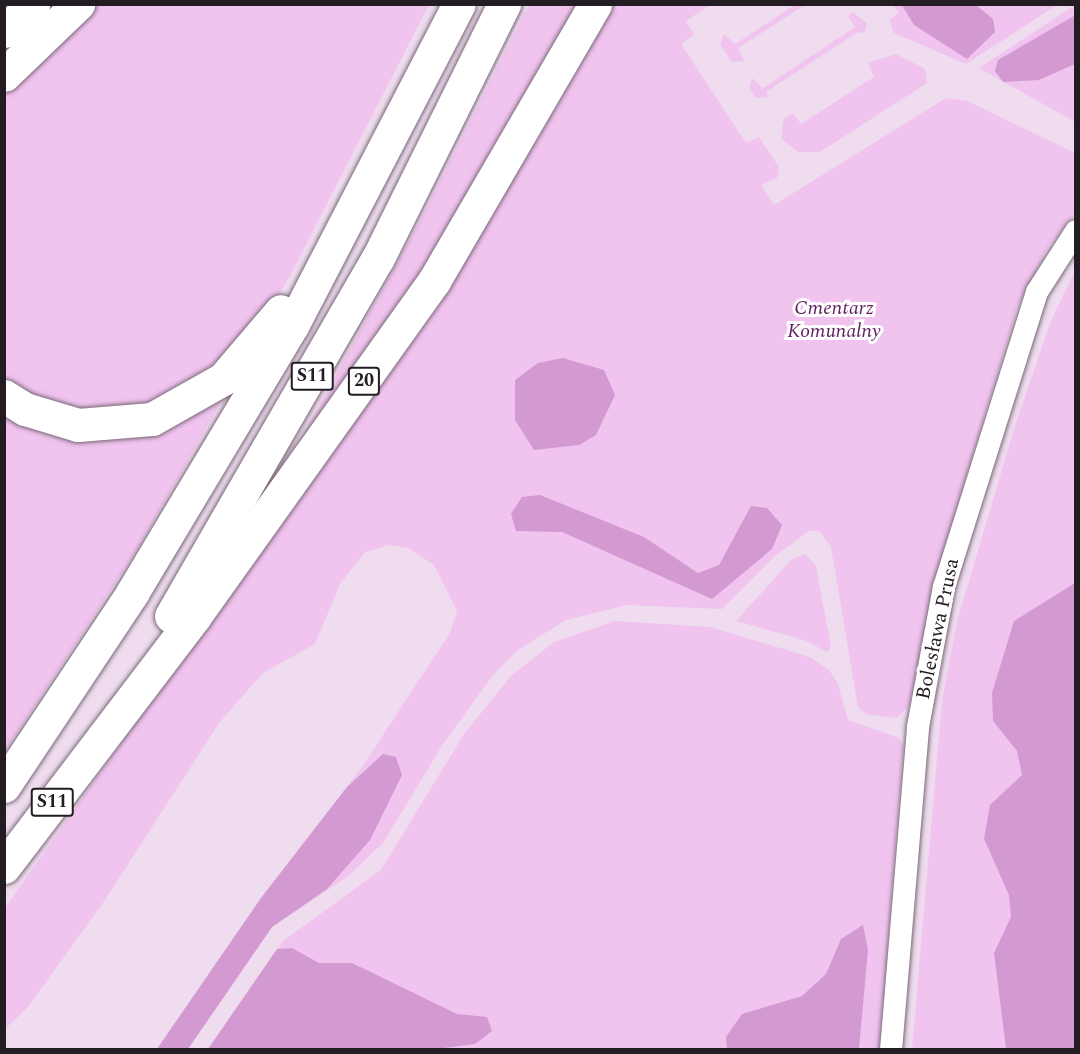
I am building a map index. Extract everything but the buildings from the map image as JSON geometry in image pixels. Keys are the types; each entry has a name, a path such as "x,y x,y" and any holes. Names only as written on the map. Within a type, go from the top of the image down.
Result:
{"highway":[{"path":"4,31 33,4"},
{"path":"4,75 78,4"},
{"name":"S11","path":"4,786 217,456 361,196 459,4"},
{"name":"S11","path":"4,867 100,736 373,268 504,4"},
{"name":"20","path":"100,736 195,616 434,281 595,4"},
{"path":"4,396 25,409 78,425 126,424 180,407 223,379 247,354 361,196"}],"street":[{"name":"Bolesława Prusa","path":"891,1050 918,728 944,587 1037,292 1076,231"}],"green space":[{"path":"95,5 429,5 290,276 270,309 216,369 148,408 64,410 5,381 5,89"},
{"path":"529,5 582,5 471,206 292,456 428,206"},
{"name":"Cmentarz Komunalny","path":"609,5 710,5 686,21 694,35 681,44 746,143 759,137 779,167 777,178 761,185 774,205 946,98 967,101 1075,153 1075,214 1049,245 1017,308 944,550 909,706 896,718 866,714 858,707 831,547 819,531 809,531 775,556 722,609 627,605 566,620 518,650 493,675 443,744 383,843 347,877 272,927 188,1049 157,1049 261,898 362,767 450,633 457,611 434,565 408,548 389,545 365,552 340,584 315,644 263,673 219,723 105,900 28,1007 5,1029 5,908 124,739"},
{"path":"795,5 805,5 738,48 744,61 732,62 720,45 724,34 735,44"},
{"path":"893,5 1057,5 966,64 894,33 889,20 899,13"},
{"path":"1075,5 1075,122 979,68"},
{"path":"853,12 867,23 865,33 858,32 766,92 768,97 756,98 749,88 752,78 763,88 855,27 848,16"},
{"path":"896,54 925,69 927,83 820,152 798,152 781,138 784,118 793,113 801,124 874,77 868,63"},
{"path":"1075,271 1075,1049 912,1050 942,700 958,618 1015,426 1050,323"},
{"path":"225,395 141,543 5,751 5,414 29,426"},
{"path":"805,554 816,566 831,647 827,652 804,640 736,621 791,560"},
{"path":"615,621 710,627 810,657 829,670 838,684 848,720 899,738 903,745 880,1049 208,1050 283,941 381,870 464,734 511,676 554,642"}],"shaded area":[{"path":"902,5 976,5 993,19 995,32 967,59 914,25"},
{"path":"1074,16 1075,64 1039,80 1003,82 995,71 998,60"},
{"path":"563,358 604,370 615,395 596,435 579,445 534,450 515,420 515,380 538,363"},
{"path":"540,495 644,537 698,573 719,565 751,506 767,508 782,525 772,549 712,599 562,532 516,531 511,514 522,497"},
{"path":"1075,583 1075,1049 1006,1049 994,953 1011,917 1009,895 984,839 990,805 1022,775 1017,751 993,721 992,693 1014,621"},
{"path":"383,754 396,757 402,775 370,840 327,889 272,927 188,1049 157,1049 261,898 347,787"},
{"path":"863,925 868,950 859,1049 727,1049 726,1037 742,1014 802,996 826,974 841,939"},
{"path":"292,948 319,963 352,963 457,1014 487,1017 492,1031 475,1044 436,1049 208,1049 277,949"}]}
